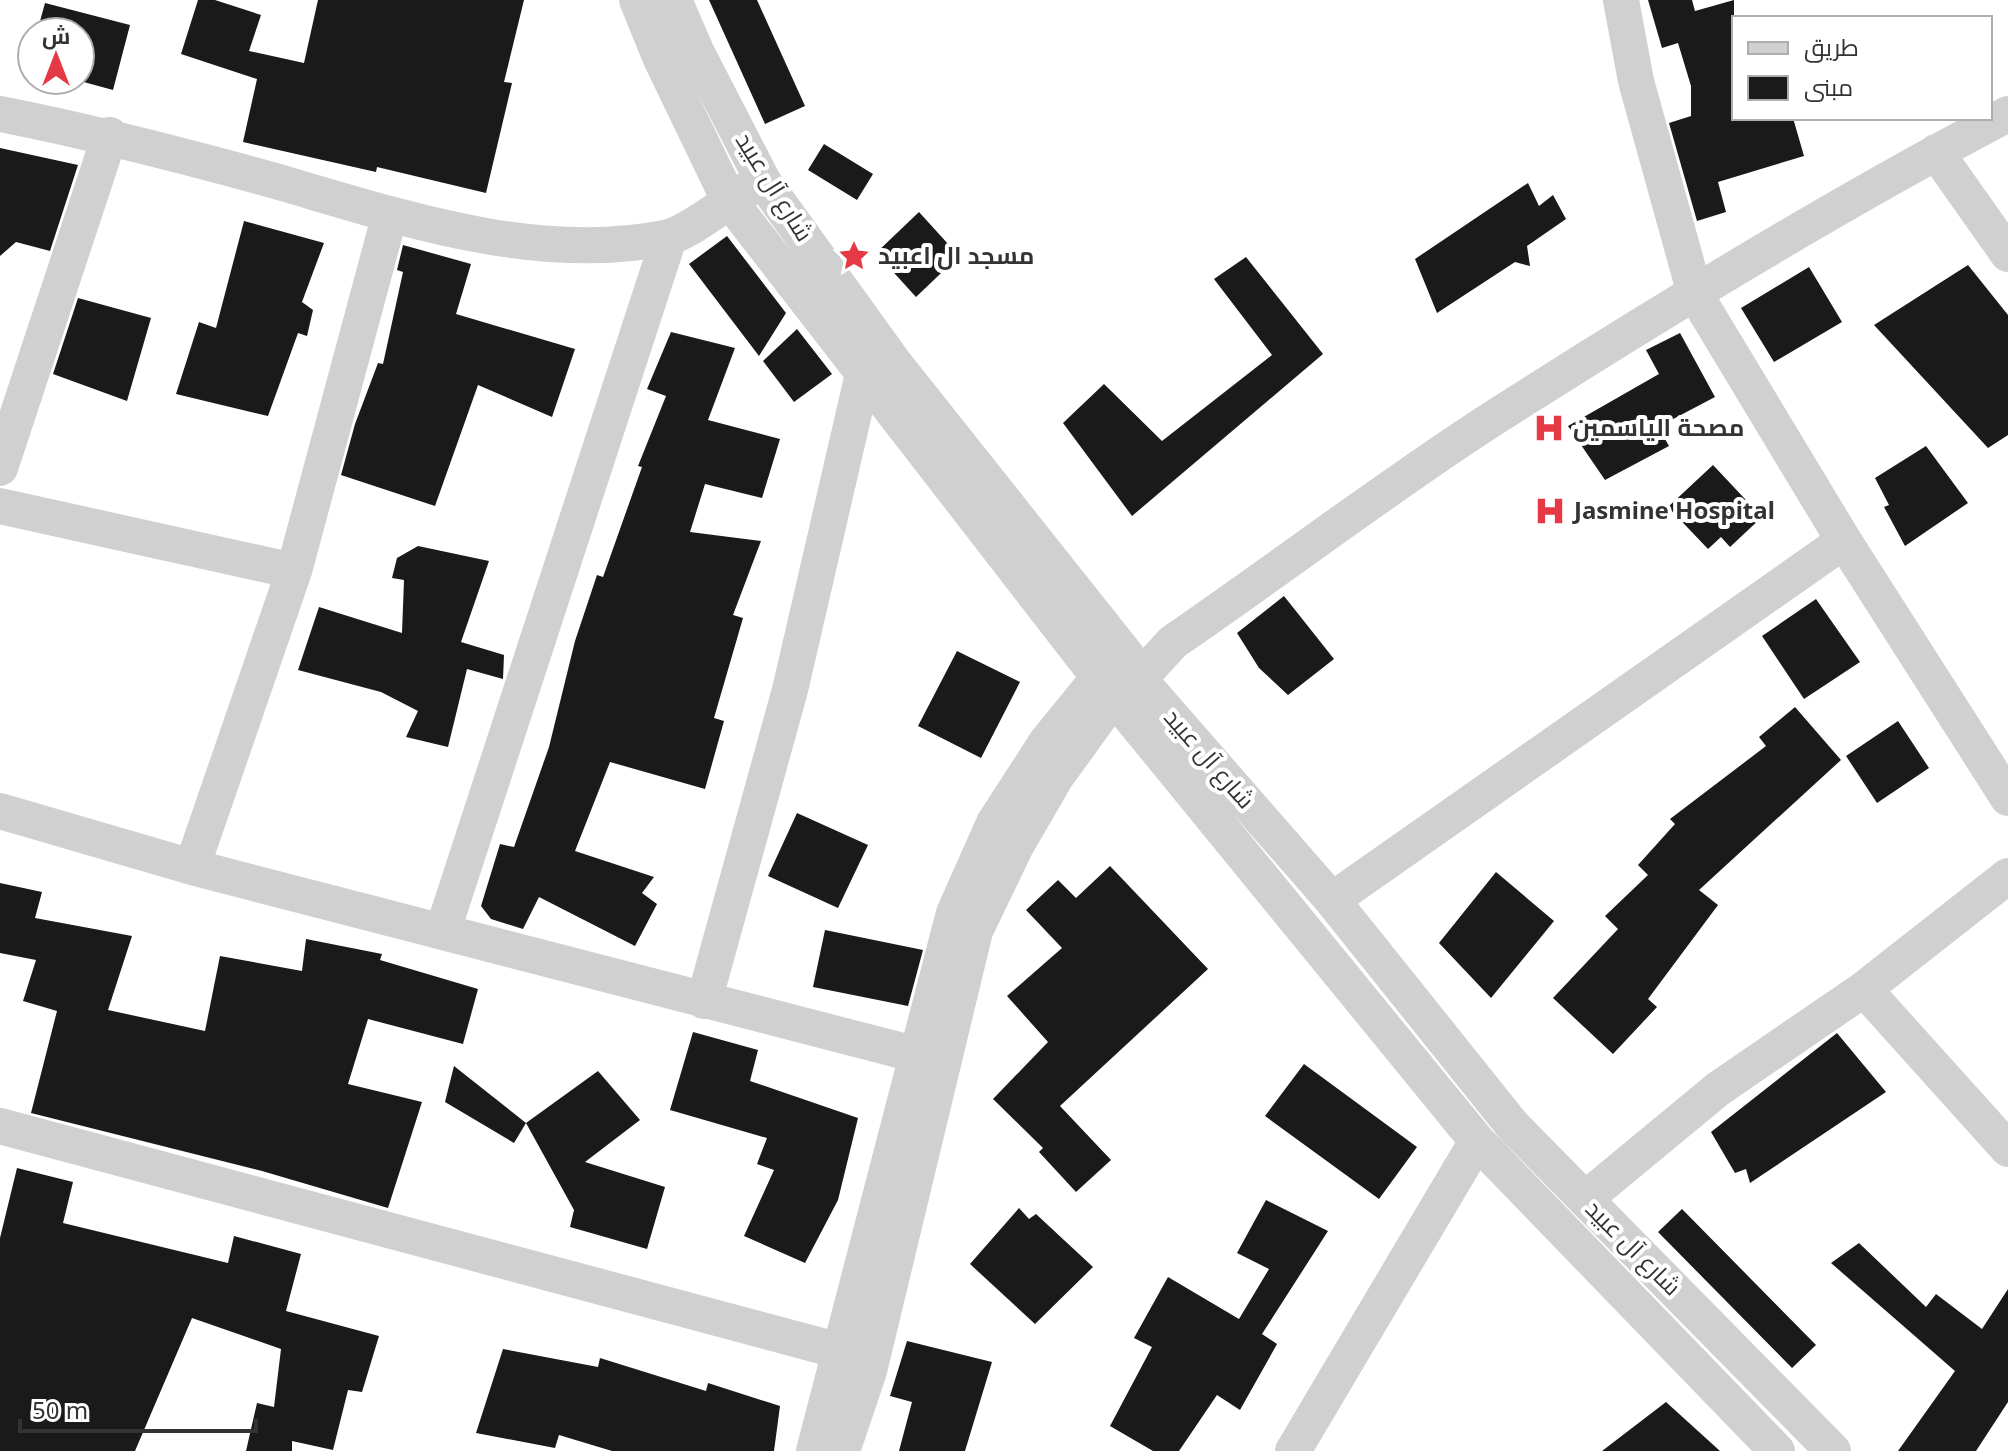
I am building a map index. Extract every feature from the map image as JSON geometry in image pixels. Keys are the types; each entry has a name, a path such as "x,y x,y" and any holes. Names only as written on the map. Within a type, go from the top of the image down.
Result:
{"street":[{"name":"شارع آل عبيد","path":"637,0 661,59 729,200 863,374 1120,677 1332,900 1513,1126 1833,1451"},
{"name":"شارع آل عبيد","path":"674,0 696,51 763,181 1120,677 1477,1141 1777,1451"},
{"path":"1621,0 1636,81 1695,294 1844,541 2008,798"},
{"path":"0,114 110,135 390,214 540,245 607,245 669,238 763,181"},
{"path":"814,1451 954,913 994,823 1047,741 1120,677 1484,425 1695,294 1936,152 2008,114"},
{"path":"0,468 110,135"},
{"path":"1936,152 2008,254"},
{"path":"192,867 294,571 390,214"},
{"path":"443,930 669,238"},
{"path":"704,1001 790,690 863,374"},
{"path":"0,506 294,571"},
{"path":"1332,900 1844,541"},
{"path":"842,1451 869,1371 975,931 1016,846 1120,677"},
{"path":"0,811 192,867 918,1055"},
{"path":"1585,1199 1718,1089 1864,989 2008,876"},
{"path":"1864,989 2008,1149"},
{"path":"0,1126 840,1351"},
{"path":"1293,1451 1477,1141"}],"building":[{"path":"198,0 215,0 261,15 249,51 304,63 318,0 524,0 504,82 512,83 486,193 377,167 376,172 243,142 257,79 181,54"},
{"path":"709,0 757,0 805,106 765,124"},
{"path":"1648,0 1692,0 1695,11 1734,0 1732,120 1794,120 1804,156 1718,182 1726,212 1697,221 1669,123 1691,116 1691,86 1678,43 1662,48"},
{"path":"45,3 95,16 41,16"},
{"path":"96,16 130,25 113,90 96,85"},
{"path":"824,144 873,174 857,200 808,170"},
{"path":"0,148 78,165 50,251 16,242 0,256"},
{"path":"1528,183 1539,206 1553,195 1566,219 1527,246 1530,266 1515,262 1437,313 1415,259"},
{"path":"919,212 959,256 916,297 876,253"},
{"path":"244,221 324,243 302,302 313,310 307,336 298,333 268,416 176,394 199,322 216,328"},
{"path":"727,236 786,313 759,356 689,264"},
{"path":"403,245 471,264 456,314 575,349 552,417 478,385 435,506 341,475 355,424 378,363 383,364 403,272 397,270"},
{"path":"1246,257 1323,354 1132,516 1063,423 1104,384 1162,441 1272,355 1214,279"},
{"path":"1968,265 2008,315 2008,435 1988,448 1874,325"},
{"path":"1809,267 1842,322 1774,362 1741,308"},
{"path":"78,298 151,318 127,401 53,374"},
{"path":"797,329 832,374 794,402 763,361"},
{"path":"671,332 735,348 708,420 780,439 762,498 705,484 690,532 761,541 733,615 743,618 714,718 724,721 705,789 610,762 575,851 654,877 642,893 657,904 635,946 539,897 523,929 491,919 481,906 500,844 514,847 549,747 575,641 597,575 603,577 642,467 638,466 666,396 647,389"},
{"path":"1680,333 1715,397 1658,427 1669,446 1605,480 1568,426 1659,374 1646,350"},
{"path":"1926,446 1968,503 1905,546 1884,507 1889,505 1875,478"},
{"path":"1713,465 1762,517 1730,547 1721,537 1708,549 1668,507"},
{"path":"418,546 489,561 461,642 504,655 503,679 467,669 448,747 406,737 418,711 381,692 298,670 319,607 402,633 404,580 392,578 397,558"},
{"path":"1284,596 1334,659 1288,695 1259,668 1237,633"},
{"path":"1816,599 1860,662 1804,699 1762,636"},
{"path":"957,651 1020,682 981,758 918,726"},
{"path":"1795,707 1841,760 1699,890 1718,905 1648,999 1657,1007 1613,1054 1553,998 1618,929 1605,916 1648,875 1638,865 1675,824 1670,819 1766,746 1759,737"},
{"path":"1898,721 1929,768 1877,803 1846,756"},
{"path":"797,813 868,845 838,908 768,876"},
{"path":"1110,866 1208,969 1060,1106 1111,1160 1076,1192 1039,1152 1043,1148 993,1099 1048,1042 1007,996 1062,948 1026,910 1058,880 1076,898"},
{"path":"1496,872 1554,921 1491,998 1439,943"},
{"path":"0,883 42,892 35,918 132,936 108,1010 205,1031 220,956 302,971 306,939 382,954 380,960 478,989 463,1044 368,1019 348,1084 422,1102 388,1208 262,1171 31,1113 57,1011 23,1001 36,960 0,953"},
{"path":"825,930 923,950 908,1006 813,987"},
{"path":"693,1032 758,1050 750,1081 858,1118 838,1200 805,1263 744,1236 774,1170 757,1164 767,1138 670,1110"},
{"path":"1837,1033 1886,1092 1750,1183 1746,1169 1735,1173 1711,1132"},
{"path":"1304,1064 1417,1147 1379,1199 1265,1116"},
{"path":"454,1066 526,1123 514,1143 445,1102"},
{"path":"598,1071 640,1120 585,1162 665,1187 647,1249 570,1227 574,1210 526,1123"},
{"path":"17,1168 73,1182 63,1223 228,1263 234,1236 301,1254 286,1311 379,1336 362,1392 348,1390 333,1450 292,1441 292,1451 246,1451 257,1403 274,1407 281,1349 192,1318 135,1451 0,1451 0,1238"},
{"path":"1266,1200 1328,1231 1262,1334 1277,1344 1240,1410 1217,1395 1179,1451 1153,1451 1110,1426 1152,1347 1134,1338 1168,1277 1239,1319 1269,1269 1237,1253"},
{"path":"1019,1208 1029,1219 1036,1214 1093,1267 1035,1324 970,1264"},
{"path":"1682,1209 1816,1345 1792,1368 1658,1232"},
{"path":"1859,1243 1926,1307 1936,1294 1982,1329 2008,1289 2008,1402 1976,1451 1898,1451 1955,1371 1831,1263"},
{"path":"907,1341 992,1362 965,1451 899,1451 912,1402 890,1396"},
{"path":"503,1349 598,1367 600,1358 706,1391 708,1383 780,1406 774,1451 612,1451 559,1435 555,1448 476,1433"},
{"path":"1666,1402 1720,1451 1602,1451"}],"place":[{"name":"مسجد ال اعبيد","path":"854,256"},
{"name":"مصحة الياسمين","path":"1549,428"},
{"name":"Jasmine Hospital","path":"1550,511"}]}
